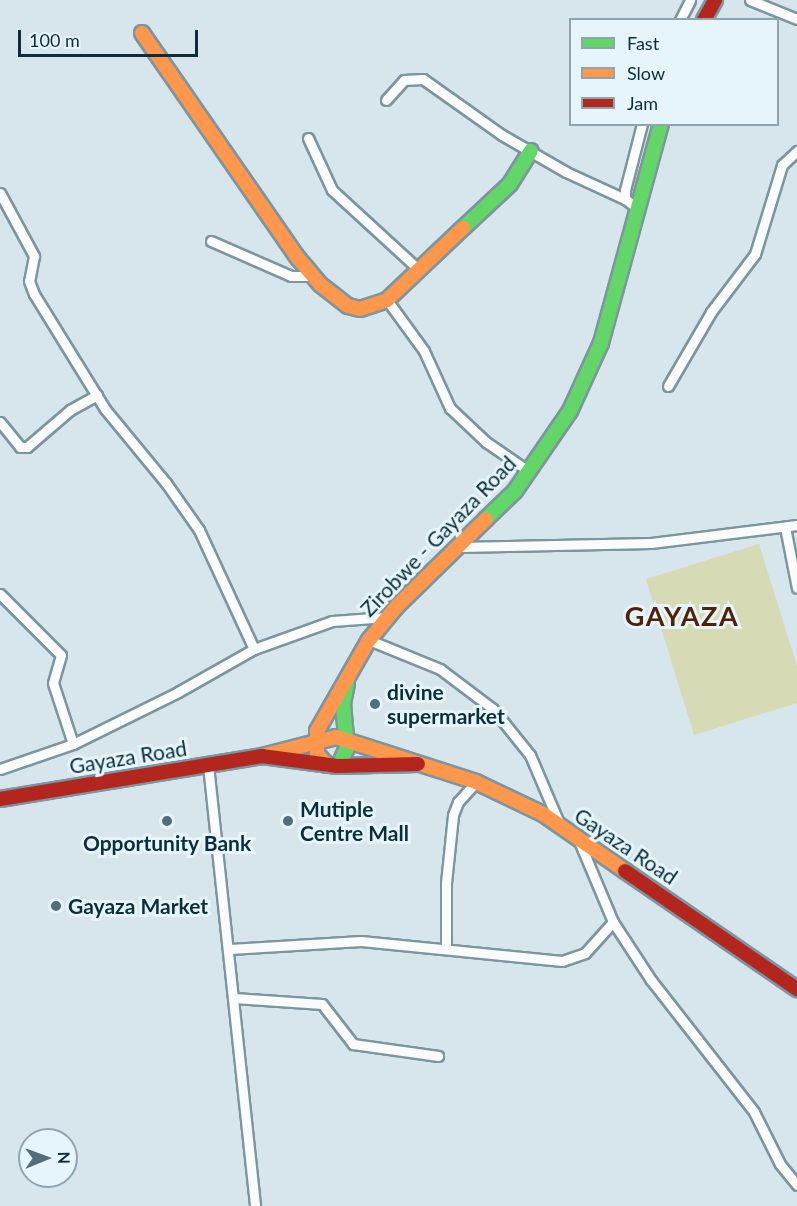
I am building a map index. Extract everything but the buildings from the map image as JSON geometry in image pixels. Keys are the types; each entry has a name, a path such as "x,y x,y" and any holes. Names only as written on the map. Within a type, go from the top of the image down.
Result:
{"street":[{"path":"681,18 690,0"},
{"path":"705,18 715,0"},
{"path":"750,0 797,19"},
{"path":"142,33 226,159 314,276 348,306 360,309 387,300 417,268 510,184 531,152"},
{"path":"386,100 404,80 423,79 531,152 625,199 638,209"},
{"path":"625,199 642,126"},
{"name":"Zirobwe - Gayaza Road","path":"315,740 349,672 369,640 387,617 460,547 530,472 570,411 601,343 660,126"},
{"path":"308,138 332,190 417,268"},
{"path":"668,386 711,312 755,254 782,165 797,151"},
{"path":"0,194 34,256 29,281 34,294 97,395 199,530 254,649"},
{"path":"211,241 291,276 314,276"},
{"path":"387,300 424,351 450,408 486,442 530,472"},
{"path":"0,422 20,447 27,447 70,410 97,395"},
{"path":"460,547 651,543 797,525"},
{"path":"785,527 797,588"},
{"path":"0,594 61,655 53,683 73,744"},
{"path":"0,769 73,744 178,693 254,649 332,621 387,617"},
{"path":"369,640 440,669 493,709 530,755 560,826"},
{"name":"Zirobwe - Gayaza Road","path":"333,765 345,756 343,704 349,672"},
{"name":"Gayaza Road","path":"0,799 262,756 315,740 346,739 476,782 560,826 797,988"},
{"path":"315,740 317,754 333,765"},
{"name":"Gayaza Road","path":"262,756 333,765 419,764"},
{"path":"208,765 230,949 255,1206"},
{"path":"446,947 446,883 453,815 458,802 476,782"},
{"path":"579,841 613,922 651,980 754,1112 780,1164 797,1185"},
{"path":"230,949 361,941 446,947 562,961 585,952 613,922"},
{"path":"234,998 321,1005 353,1044 438,1056"}],"green space":[{"path":"759,544 797,666 797,703 694,735 646,579"}],"traffic: fast":[{"path":"486,519 515,491 570,411 601,343 660,126"},
{"path":"463,228 510,184 531,151"},
{"path":"339,765 347,748 343,704 347,683"}],"traffic: slow":[{"path":"142,33 298,258 321,285 348,306 360,309 387,300 463,228"},
{"path":"327,765 317,754 317,731 369,640 397,606 486,519"},
{"path":"262,756 336,737 476,782 543,814 625,871"}],"traffic: jam":[{"path":"705,18 715,0"},
{"path":"0,799 262,756 337,766 418,764"},
{"path":"625,871 797,989"}],"place":[{"name":"divine supermarket","path":"375,704"},
{"name":"Opportunity Bank","path":"167,821"},
{"name":"Mutiple Centre Mall","path":"288,821"},
{"name":"Gayaza Market","path":"56,906"}],"district":[{"name":"GAYAZA","path":"682,616"}]}
